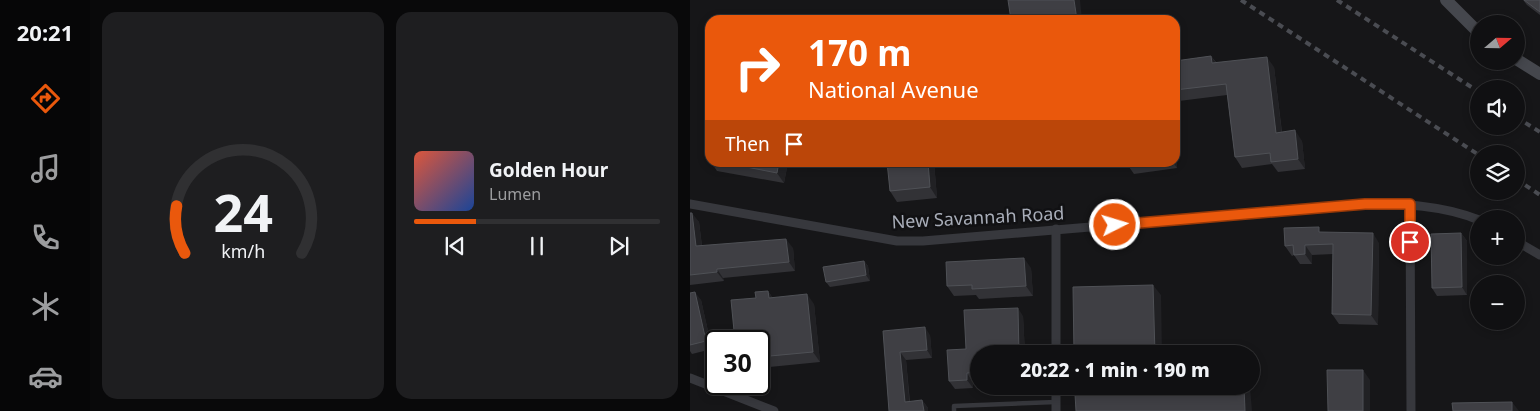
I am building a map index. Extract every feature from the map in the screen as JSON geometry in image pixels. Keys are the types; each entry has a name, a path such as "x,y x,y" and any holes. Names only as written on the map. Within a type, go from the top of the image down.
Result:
{"main road":[{"path":"1446,0 1470,24"},
{"path":"1525,65 1540,74"}],"street":[{"name":"New Savannah Road","path":"690,204 897,241 923,241 1365,204 1410,204 1447,210 1470,217"},
{"path":"1410,204 1411,411"},
{"path":"1056,230 1056,345"},
{"path":"1525,246 1540,255"},
{"path":"690,378 774,411"}],"lane":[{"path":"954,411 954,406 1056,407"}],"building":[{"path":"1008,0 1074,0 1076,15 1010,15"},
{"path":"1524,0 1540,0 1540,12"},
{"path":"1211,56 1212,63 1267,57 1276,133 1295,130 1298,159 1271,162 1270,153 1235,157 1226,84 1180,89 1180,60"},
{"path":"746,167 778,167 777,173"},
{"path":"888,167 928,167 930,187 890,191"},
{"path":"690,213 692,213 696,246 786,239 789,262 717,269 717,272 690,275"},
{"path":"1319,227 1319,232 1373,233 1371,315 1332,314 1333,244 1305,245 1305,254 1294,255 1293,245 1285,246 1284,228"},
{"path":"1461,233 1462,287 1432,288 1431,234"},
{"path":"1024,258 1026,286 972,289 972,285 947,286 946,262"},
{"path":"864,261 866,275 826,282 823,267"},
{"path":"1153,285 1155,345 1074,345 1073,287"},
{"path":"768,291 769,298 807,294 813,352 770,356 770,330 734,330 731,300 756,298 755,292"},
{"path":"695,292 705,341 690,345 690,293"},
{"path":"1018,308 1019,345 970,345 970,373 967,373 967,380 949,381 947,350 966,349 964,310"},
{"path":"925,327 927,350 900,352 905,402 922,400 924,411 889,411 883,331"},
{"path":"1327,370 1363,370 1363,411 1328,411"},
{"path":"1075,395 1244,395 1245,411 1076,411"},
{"path":"1512,402 1512,411 1453,411 1452,403"}],"railway":[{"path":"1241,0 1470,149"},
{"path":"1337,0 1470,86"},
{"path":"1525,123 1540,132"},
{"path":"1525,185 1540,195"}],"route":[{"path":"1115,225 1365,204 1410,204 1410,242"}]}
